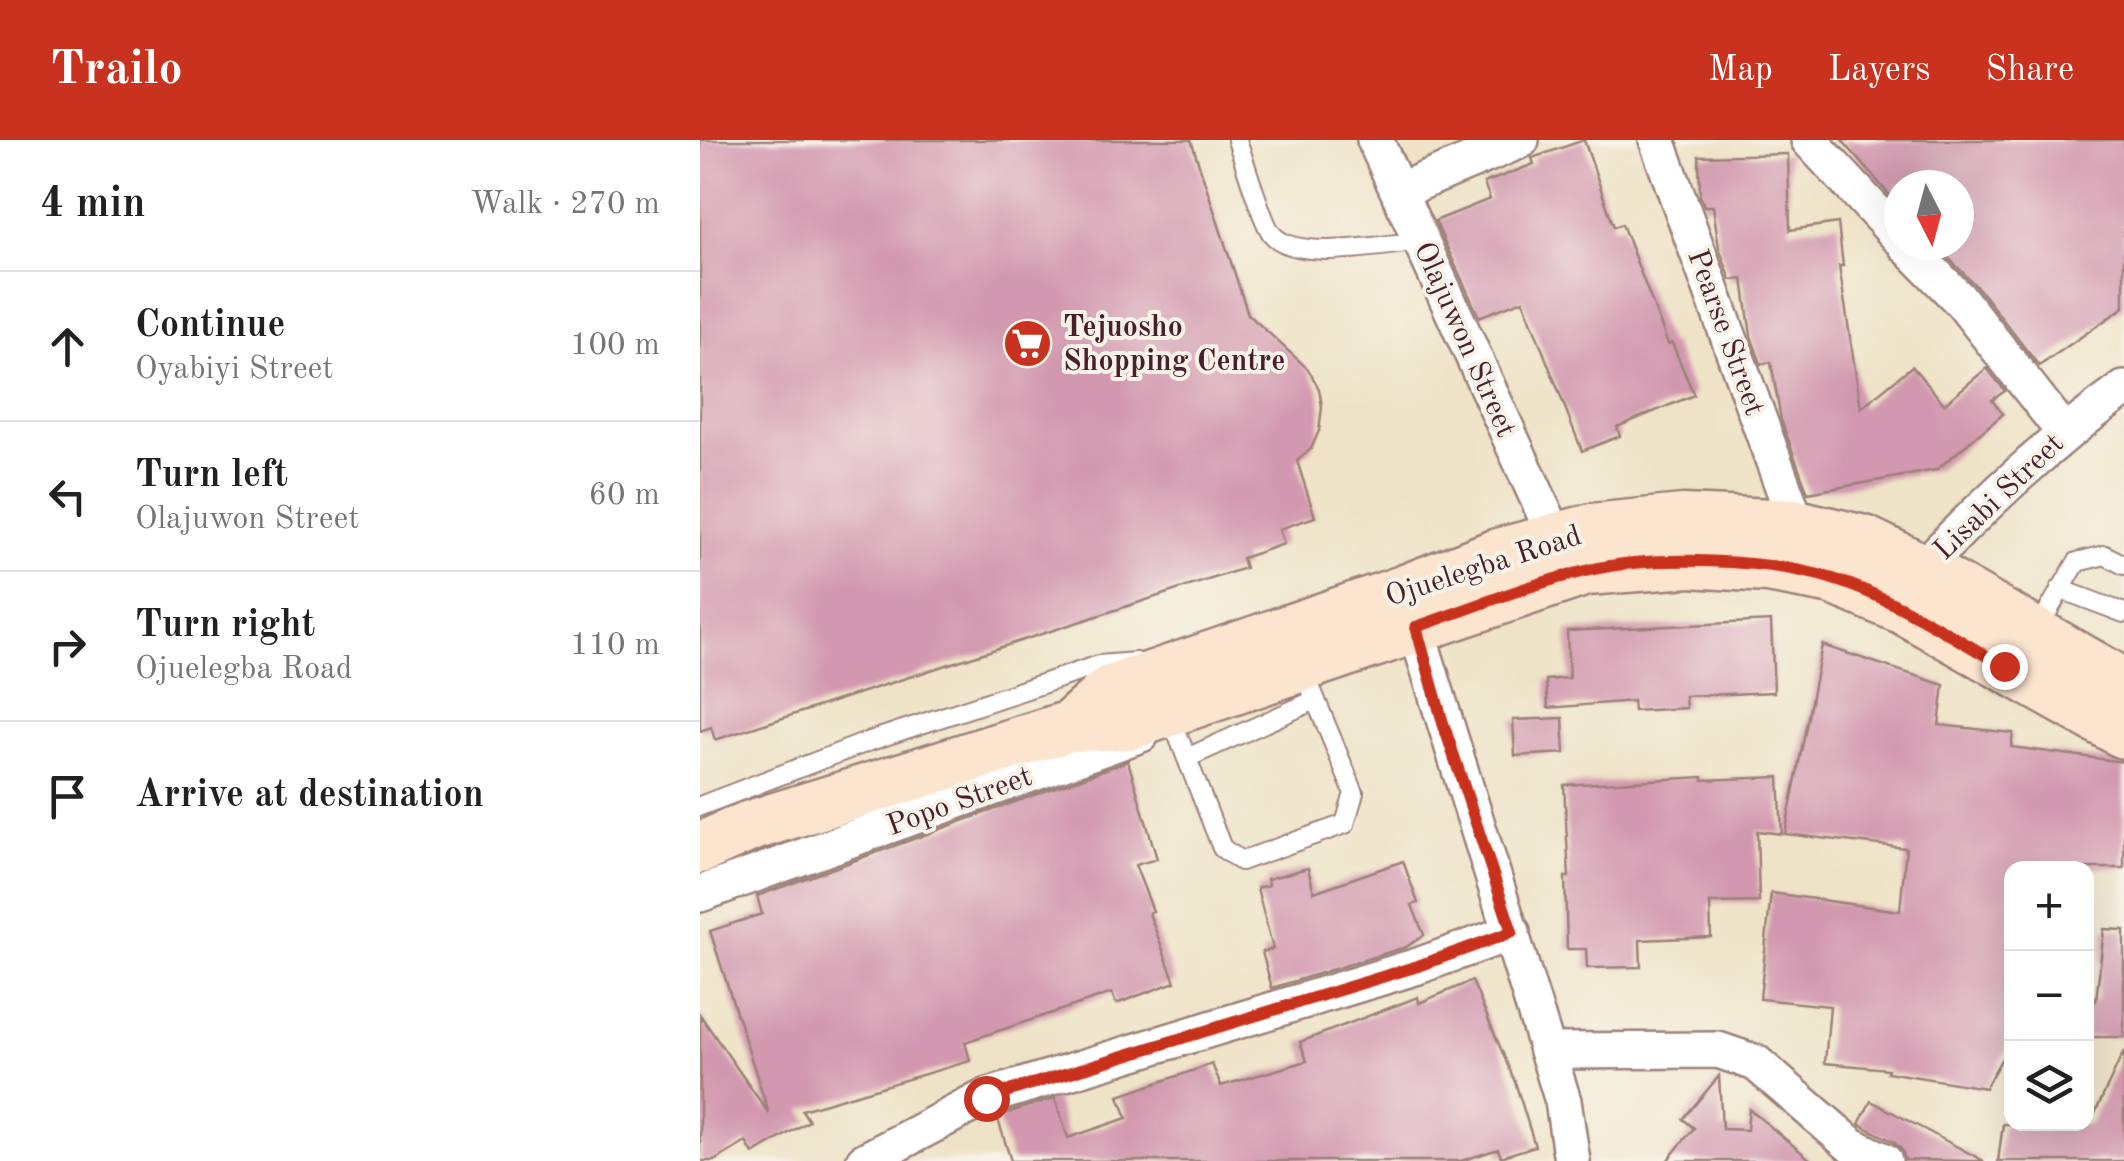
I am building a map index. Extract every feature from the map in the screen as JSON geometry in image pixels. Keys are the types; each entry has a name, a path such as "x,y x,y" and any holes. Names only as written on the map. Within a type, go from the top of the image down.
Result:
{"main road":[{"name":"Ojuelegba Road","path":"1191,695 1309,684 1410,609 1498,554 1592,529 1683,520 1797,525 1864,541 2124,684"},
{"name":"Ojuelegba Road","path":"700,848 750,826 1070,726 1131,724 1191,695 1410,609 1601,568 1690,562 1768,567 1832,579 1904,609 2124,734"}],"street":[{"name":"Olajuwon Street","path":"1375,140 1556,538"},
{"path":"1400,191 1521,140"},
{"name":"Pearse Street","path":"1657,140 1797,525"},
{"path":"1809,140 1884,221"},
{"path":"1921,260 1962,302 2064,432"},
{"name":"Lisabi Street","path":"1922,570 1987,500 2064,432 2124,388"},
{"path":"1410,609 1563,1101 1572,1161"},
{"name":"Popo Street","path":"700,894 1191,695"},
{"path":"864,1161 986,1098 1418,966 1512,932"},
{"path":"1548,1051 1718,1050 1756,1062 1851,1145 1884,1161"}],"lane":[{"path":"1237,140 1272,234 1290,246 1311,250 1422,241"},
{"path":"2034,633 2076,562 2105,555 2124,564"},
{"path":"2060,588 2124,613"},
{"path":"700,806 867,742 1099,665 1125,661 1191,695 1187,758 1222,848 1241,861 1345,824 1354,794 1309,684 1187,758"}],"building":[{"name":"Tejuosho Shopping Centre","path":"700,140 1191,140 1248,314 1308,369 1319,389 1319,431 1311,449 1297,461 1315,517 1279,529 1284,544 1242,558 1245,568 715,740 711,727 700,731"},
{"path":"1584,140 1614,227 1622,224 1668,344 1672,343 1694,395 1617,427 1620,436 1582,451 1523,300 1479,317 1435,221 1490,199 1484,183 1534,164 1532,158"},
{"path":"1842,140 2124,140 2124,307 2039,366 1979,289 1951,260 1974,260 1974,170 1884,170 1884,189"},
{"path":"1788,154 1790,230 1838,223 1843,266 1839,266 1861,408 1912,366 1944,404 1987,368 2005,391 1992,400 2003,414 1936,470 1808,493 1781,420 1771,362 1761,364 1751,336 1743,279 1731,280 1719,248 1713,206 1704,206 1700,196 1699,156"},
{"path":"1771,621 1774,692 1685,696 1686,708 1634,711 1633,701 1548,708 1546,680 1569,678 1567,631"},
{"path":"1822,645 1944,685 1939,725 2013,733 2011,747 2124,762 2124,868 2094,868 2094,861 2004,861 2004,1054 1985,1088 1887,1072 1888,1069 1825,1063 1830,1006 1760,999 1771,893 1900,911 1906,848 1785,834"},
{"path":"1563,718 1565,753 1515,756 1513,720"},
{"path":"1128,761 1157,859 1135,865 1175,982 1116,1004 1112,993 965,1042 970,1061 802,1110 809,1121 753,1154 746,1142 714,1161 700,1161 700,1015 769,1114 710,931 762,914 757,896"},
{"path":"1779,777 1782,834 1757,831 1759,902 1710,903 1711,937 1640,940 1641,967 1587,968 1586,949 1567,949 1565,877 1569,877 1564,785"},
{"path":"1403,861 1418,903 1412,905 1424,935 1406,947 1272,988 1262,952 1273,949 1257,888 1269,885 1267,879 1308,868 1314,892"},
{"path":"2104,929 2124,930 2124,1037 2094,1037"},
{"path":"1472,981 1515,1082 1535,1146 1501,1157 1498,1149 1461,1161 1011,1161 997,1116 1055,1098 1068,1138 1127,1118 1119,1096 1212,1064 1221,1086 1307,1061 1300,1042 1418,997 1419,1003"},
{"path":"2124,1051 2124,1161 1998,1161 2003,1124 2004,1131 2094,1131 2094,1115"},
{"path":"1719,1076 1722,1129 1747,1130 1749,1109 1812,1161 1667,1161 1694,1128 1683,1119"},
{"path":"1871,1101 1984,1161 1905,1160 1894,1142 1859,1124"}],"place":[{"name":"Tejuosho Shopping Centre","path":"1028,343"}],"route":[{"path":"986,1098 1418,966 1512,932 1443,723 1416,627 1586,570 1641,564 1729,563 1832,579 1904,609 2004,666"}]}
